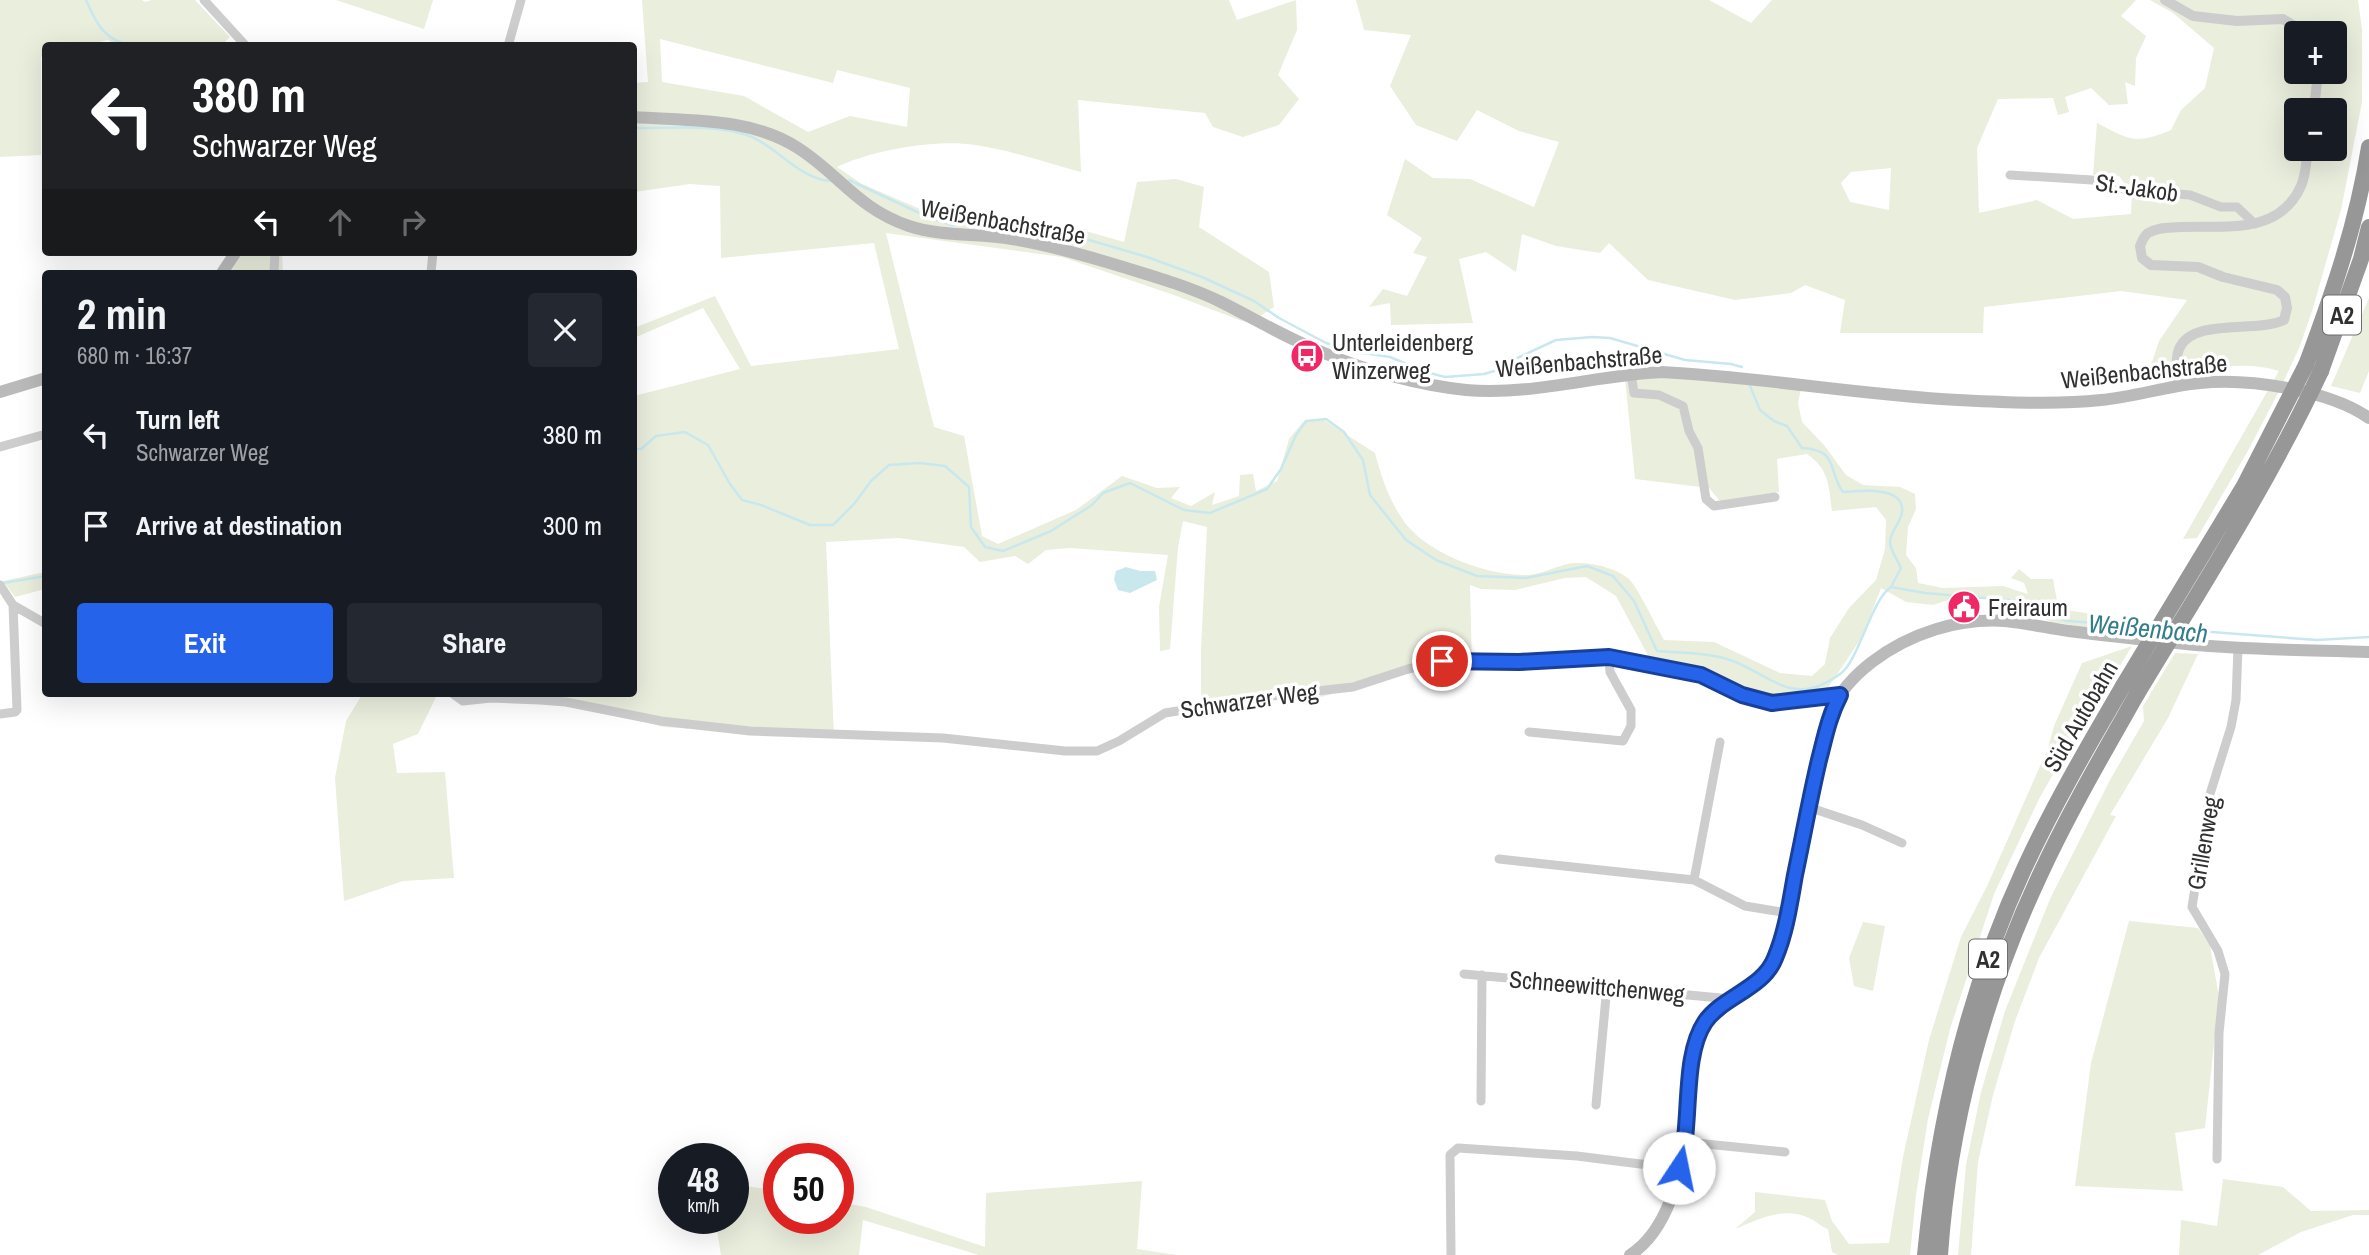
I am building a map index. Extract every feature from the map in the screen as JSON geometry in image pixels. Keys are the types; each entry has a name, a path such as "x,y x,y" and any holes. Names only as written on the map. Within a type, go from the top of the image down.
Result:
{"highway":[{"name":"Süd Autobahn","path":"2313,368 2363,186 2369,147"},
{"name":"Süd Autobahn","path":"1940,1255 1960,1115 1977,1045 2003,963 2025,909 2130,690 2313,368 2365,252 2369,227"},
{"name":"Süd Autobahn","path":"1925,1255 1932,1181 1944,1112 1961,1042 1989,957 2023,870 2071,776 2130,690"}],"main road":[{"name":"Weißenbachstraße","path":"637,117 728,123 766,131 797,147 855,197 889,218 938,233 1012,239 1037,244 1162,278 1218,300 1325,354 1420,383 1468,390 1496,390 1631,373 1689,374 1946,399 2097,401 2179,386 2231,382 2308,393 2353,409 2369,418"},
{"path":"1,390 42,379"},
{"path":"1630,1255 1642,1248 1653,1234 1670,1201 1686,1142 1692,1063 1705,1022 1756,982 1774,961 1788,913 1808,807 1830,713 1840,695 1860,671 1887,651 1918,635 1959,623 2004,621 2072,631 2238,648 2369,652"}],"street":[{"path":"204,0 242,42"},
{"path":"509,42 521,0"},
{"path":"2165,0 2193,16 2238,21 2286,21"},
{"path":"2179,386 2177,358 2180,347 2189,337 2203,330 2273,325 2284,320 2287,308 2285,297 2277,290 2223,277 2198,267 2151,265 2142,258 2140,246 2146,234 2158,228 2238,228 2271,218 2296,197 2303,183 2306,161"},
{"name":"St.-Jakob","path":"2010,175 2092,180 2127,190 2190,195 2213,204 2237,207 2255,224"},
{"path":"1631,373 1634,393 1658,395 1683,406 1689,431 1698,448 1706,499 1714,506 1775,497"},
{"path":"0,447 42,435"},
{"path":"3,589 13,605 42,622"},
{"path":"0,714 18,710 13,605"},
{"name":"Grillenweg","path":"2217,1158 2219,1033 2225,974 2218,951 2192,907 2210,794 2231,727 2236,700 2238,648"},
{"path":"1529,732 1623,741 1631,726 1631,710 1610,672 1609,657"},
{"name":"Schwarzer Weg","path":"458,697 463,701 491,698 566,702 661,721 750,731 943,738 1065,751 1097,751 1165,713 1272,696 1353,687 1442,661 1519,662 1609,657 1701,675 1742,695 1772,703 1840,695"},
{"path":"1694,880 1720,742"},
{"path":"1808,807 1862,825 1902,843"},
{"path":"1499,859 1694,880 1745,906 1788,913"},
{"name":"Schneewittchenweg","path":"1464,974 1731,999"},
{"path":"1481,1101 1482,975"},
{"path":"1596,1104 1607,986"},
{"path":"1686,1142 1785,1152"},
{"path":"1451,1255 1450,1155 1458,1148 1577,1156 1679,1168"}],"green space":[{"path":"0,0 195,0 230,37 225,42 42,42 41,155 0,157"},
{"path":"336,0 433,0 424,29"},
{"path":"642,0 1229,0 1237,20 1296,0 1297,30 1278,75 1299,99 1279,125 1243,137 1213,127 1205,113 1078,100 1081,172 1002,150 959,144 905,147 837,167 862,184 934,215 962,221 978,215 1016,218 1075,228 1124,242 1137,182 1176,179 1204,187 1199,227 1269,272 1274,307 1251,322 1062,257 886,233 934,427 964,436 982,536 998,544 1076,510 1122,476 1157,488 1180,487 1171,498 1191,506 1215,492 1212,505 1239,496 1240,475 1253,474 1256,491 1277,481 1289,439 1303,422 1324,420 1375,453 1385,486 1401,517 1424,541 1457,560 1494,571 1528,575 1574,563 1611,569 1625,576 1634,585 1664,640 1714,642 1780,673 1812,676 1825,664 1830,638 1849,608 1876,580 1885,549 1886,520 1876,507 1832,511 1824,472 1807,454 1777,459 1779,492 1720,501 1709,488 1635,479 1625,378 1673,375 1801,389 1798,403 1802,422 1824,445 1846,475 1863,485 1900,487 1915,494 1916,509 1908,527 1906,555 1916,568 1918,583 1943,588 2003,586 2028,594 2024,583 2011,578 2019,569 2031,579 2053,579 2058,606 2067,610 2134,621 2136,635 2052,622 1997,597 1954,598 1933,605 1906,602 1881,588 1862,637 1826,691 1793,698 1749,693 1702,669 1650,659 1616,596 1586,577 1565,578 1515,590 1481,589 1470,585 1472,667 1426,669 1317,698 1311,688 1201,703 1207,527 1183,521 1178,547 1170,649 1160,651 1159,607 1168,555 1070,548 1046,550 1028,564 1015,556 980,562 964,547 899,538 826,542 834,738 664,727 546,697 637,697 637,395 740,369 703,308 637,337 637,327 715,296 751,366 899,349 874,243 721,258 720,186 690,184 637,192 637,83 648,82","holes":["660,39 833,83 837,70 910,88 907,127 850,116 808,132 744,96 662,82"]},
{"path":"1356,0 1709,0 1751,23 1772,0 2136,0 2121,16 2146,36 2136,58 2135,86 2125,82 2128,104 2109,105 2091,88 2065,97 2069,112 2058,115 2053,98 1998,99 1977,148 1979,213 2037,200 2073,219 2131,214 2132,193 2119,176 2093,175 2097,123 2133,139 2149,138 2171,130 2181,110 2205,88 2214,48 2173,13 2150,0 2358,0 2362,29 2362,102 2341,210 2300,346 2249,449 2197,538 2183,539 2279,371 2263,367 2230,366 2146,380 2159,341 2187,300 2121,291 1984,307 1983,333 1840,333 1845,300 1805,285 1791,293 1735,300 1648,280 1609,243 1600,253 1556,246 1522,234 1516,272 1486,252 1459,259 1473,323 1391,325 1390,303 1369,307 1383,289 1407,296 1427,257 1413,253 1422,238 1387,215 1405,159 1433,178 1470,179 1534,207 1559,142 1519,131 1477,110 1457,141 1416,125 1390,86 1411,35 1364,30","holes":["1891,168 1889,210 1850,202 1841,183 1851,172"]},
{"path":"241,256 282,256 283,270 232,270"},
{"path":"2369,298 2369,371 2360,393 2331,386"},
{"path":"42,573 42,590 15,597 3,581"},
{"path":"2132,646 2107,687 2100,692 2040,797 1994,894 1950,1029 1928,1119 1910,1255 1838,1255 1832,1252 1828,1229 1811,1219 1790,1213 1771,1215 1735,1229 1755,1212 1755,1192 1825,1200 1832,1221 1849,1244 1889,1243 1903,1157 1929,1040 1961,937 1988,884 2082,663"},
{"path":"2175,653 2198,654 2168,718 2110,815 2116,816 2039,958 2015,1021 1993,1095 1978,1162 1971,1255 1958,1255 1966,1165 1981,1092 2005,1011 2050,899 2110,780 2144,721 2143,706"},
{"path":"361,697 436,697 418,734 393,744 397,773 445,772 454,878 403,881 344,901 335,778 346,721"},
{"path":"2129,921 2198,928 2210,946 2219,997 2205,1128 2175,1133 2183,1191 2075,1186 2091,1063"},
{"path":"1863,922 1885,926 1873,991 1854,986 1849,958"},
{"path":"2223,1179 2283,1187 2311,1211 2369,1210 2369,1215 2353,1215 2301,1232 2258,1255 2179,1255 2181,1220 2217,1226"},
{"path":"1142,1181 1137,1249 1177,1255 979,1255 863,1220 859,1255 721,1255 718,1234 749,1234 749,1186 763,1189 763,1234 854,1234 854,1205 985,1247 986,1193"}],"water":[{"path":"1126,567 1155,571 1157,580 1130,593 1118,590 1114,579 1116,571"}],"waterway":[{"path":"86,0 103,31 119,42"},
{"path":"637,128 709,128 738,133 762,142 809,175 831,181"},
{"path":"849,180 928,217 952,225 979,222 1055,230 1147,257 1202,277 1254,301 1326,343 1390,357 1445,377 1484,374 1501,369 1513,360 1556,340 1592,337 1610,338 1685,360 1742,367"},
{"path":"1750,386 1760,410 1774,421 1787,426 1802,448 1814,450 1827,457 1843,492 1879,492 1896,497 1901,503 1901,516 1890,543 1901,568 1891,587"},
{"name":"Weißenbach","path":"637,449 641,449 656,436 685,432 708,445 742,500 810,525 833,525 854,504 871,481 889,465 920,463 945,466 969,487 971,527 985,547 1003,551 1051,531 1092,505 1103,493 1130,483 1184,510 1210,513 1267,489 1281,469 1296,435 1306,421 1326,419 1344,432 1363,460 1370,495 1406,540 1436,560 1477,576 1526,578 1587,566 1613,576 1634,601 1657,651 1727,659 1784,686 1808,689 1842,673 1852,658 1873,612 1891,587 1925,593 2019,601 2040,614 2068,621 2150,627"},
{"name":"Weißenbach","path":"3,583 42,577"},
{"name":"Weißenbach","path":"2185,630 2317,640 2369,637"}],"place":[{"name":"Unterleidenberg Winzerweg","path":"1307,356"},
{"name":"Freiraum","path":"1964,607"}],"route":[{"path":"1442,661 1519,662 1609,657 1701,675 1742,695 1772,703 1840,695 1830,713 1808,807 1788,913 1774,961 1756,982 1721,1006 1705,1022 1698,1038 1692,1063 1686,1142 1679,1168"}]}
